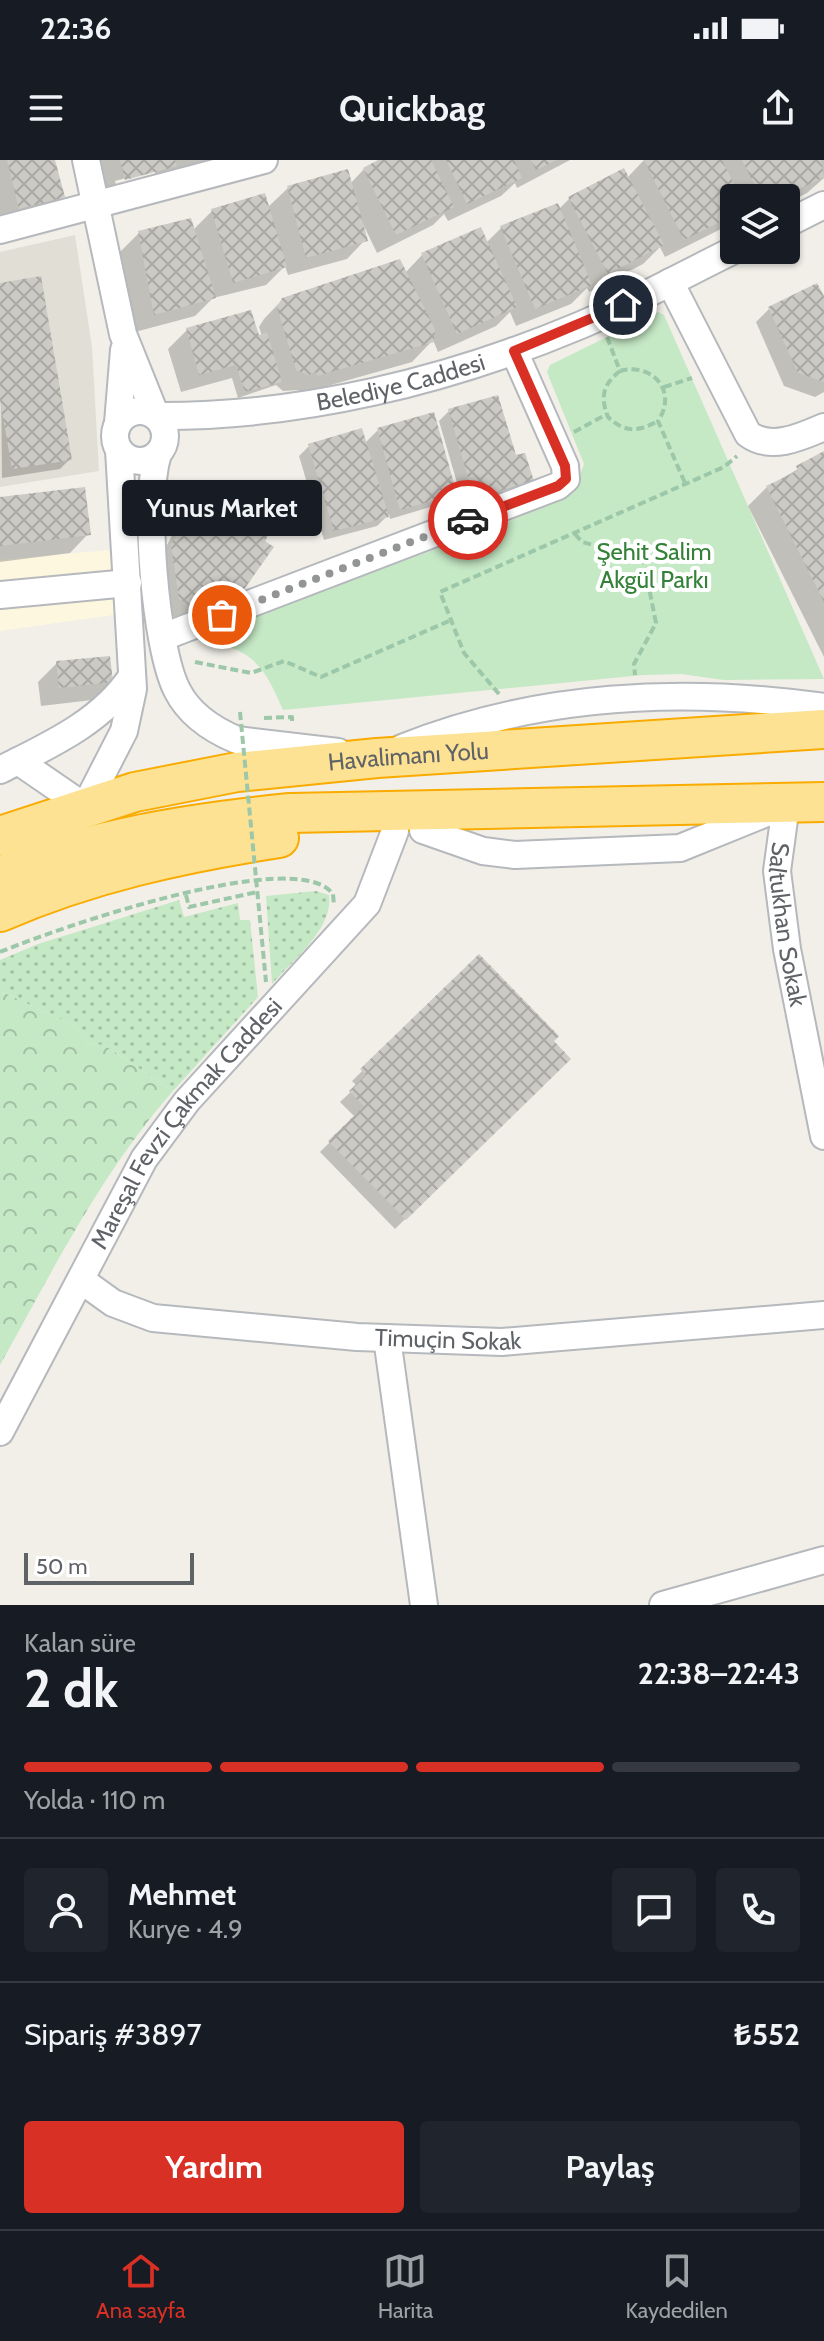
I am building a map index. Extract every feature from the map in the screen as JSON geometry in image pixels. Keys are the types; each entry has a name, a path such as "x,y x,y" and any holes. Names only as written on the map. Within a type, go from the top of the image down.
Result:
{"highway":[{"name":"Havalimanı Yolu","path":"0,836 135,792 237,772 377,758 824,729"},
{"path":"0,876 73,850 219,820 359,809 786,805 824,802"},
{"path":"0,912 35,897 152,860 287,837 409,831 642,804"},
{"path":"0,811 85,807"}],"street":[{"path":"86,160 123,334 165,431 151,499 163,637 177,690 190,708 221,734 237,740 377,758 442,731 583,702 636,697 719,696 824,707"},
{"path":"0,230 264,160"},
{"path":"800,217 824,205"},
{"name":"Belediye Caddesi","path":"237,415 361,393 514,351 599,316 720,257"},
{"path":"670,282 748,434 756,440 784,441 824,427"},
{"path":"9,765 85,807 124,731 130,710 133,675 119,450 115,432 123,334"},
{"path":"163,637 558,486 566,479 565,466 514,351"},
{"path":"118,423 135,411 156,416 237,415"},
{"path":"119,450 131,460 142,461 185,433 237,415"},
{"path":"0,595 128,583"},
{"path":"9,765 98,715 119,696 133,675"},
{"path":"409,831 483,851 515,855 680,848 786,805"},
{"name":"Saltukhan Sokak","path":"786,805 777,871 787,949 824,1136"},
{"name":"Mareşal Fevzi Çakmak Caddesi","path":"0,1432 117,1205 164,1130 367,904 409,831"},
{"name":"Timuçin Sokak","path":"81,1280 113,1303 153,1318 387,1338 502,1342 824,1315"},
{"path":"387,1338 424,1605"},
{"path":"663,1605 824,1560"}],"path":[{"path":"599,316 620,371"},
{"path":"643,369 653,374 664,387 666,403 658,421 641,430 630,431 618,426 607,414 603,395 610,379 620,371 643,369"},
{"path":"664,387 716,371"},
{"path":"554,442 607,414"},
{"path":"658,421 685,483"},
{"path":"515,715 464,653 440,592 724,467 756,440"},
{"path":"575,534 582,542 643,558 656,623 634,664 636,697"},
{"path":"195,662 251,673 284,661 321,677 449,621"},
{"path":"240,712 266,982"},
{"path":"232,721 283,715"},
{"path":"0,952 89,919 238,883 304,877 327,886 333,894 332,912"},
{"path":"186,894 189,907 257,892"}],"shaded area":[{"path":"75,235 92,347 99,471 0,487 0,252"},
{"path":"109,550 120,614 0,631 0,560"}],"green space":[{"name":"Şehit Salim Akgül Parkı","path":"658,312 664,315 824,679 724,680 681,674 643,675 283,710 264,673 251,659 232,648 224,628 506,523 574,492 584,464 547,372 550,365"},
{"path":"316,891 329,895 325,920 310,943 272,984 266,896"},
{"path":"179,900 184,917 238,903 240,920 250,920 258,997 173,1091 104,1045 88,1044 73,1025 0,991 0,960 38,944"},
{"path":"0,991 73,1025 88,1044 104,1045 173,1091 147,1122 101,1189 0,1365"}],"building":[{"path":"7,160 55,160 65,197 19,209"},
{"path":"120,160 175,160 177,166 125,180"},
{"path":"378,160 431,160 454,207 396,235 363,168"},
{"path":"446,160 514,160 522,178 467,204"},
{"path":"531,160 557,160 536,170"},
{"path":"644,160 722,160 734,184 720,184 720,222 684,240"},
{"path":"742,160 821,160 824,177 800,189 800,184 754,184"},
{"path":"624,168 664,245 608,274 568,197"},
{"path":"348,169 368,241 306,258 287,186"},
{"path":"265,193 287,267 233,283 211,209"},
{"path":"558,203 592,285 535,309 500,226"},
{"path":"191,218 216,298 154,315 138,231"},
{"path":"481,227 517,307 457,334 421,253"},
{"path":"400,259 435,329 434,342 317,376 316,372 308,375 296,370 277,307 282,298"},
{"path":"41,276 72,460 12,469 0,400 0,283"},
{"path":"817,283 824,296 824,382 798,373 768,307"},
{"path":"251,310 259,335 267,332 282,382 245,392 236,365 199,375 186,328"},
{"path":"498,395 516,455 525,453 534,481 474,498 448,409"},
{"path":"434,412 457,494 400,510 377,428"},
{"path":"362,428 389,517 334,531 308,444"},
{"path":"824,451 824,602 766,486 798,471 796,466"},
{"path":"217,486 236,497 243,489 264,500 260,511 276,520 265,541 274,547 245,588 203,613 179,599 171,545 196,499 207,505"},
{"path":"85,487 91,535 0,546 0,497"},
{"path":"110,656 113,682 59,688 56,661"},
{"path":"479,954 559,1036 554,1041 571,1059 406,1220 328,1141 364,1106 349,1091 366,1075 360,1069"}],"way so far":[{"path":"222,615 468,520"}],"place":[{"name":"Yunus Market","path":"222,615"}],"route":[{"path":"468,520 558,486 566,479 565,466 514,351 623,305"}]}
